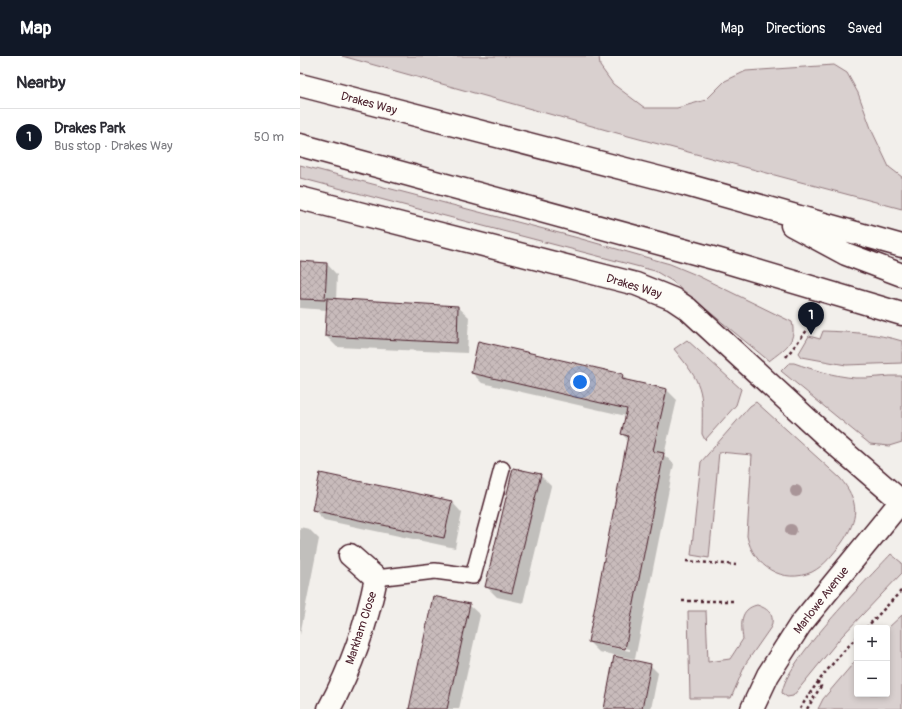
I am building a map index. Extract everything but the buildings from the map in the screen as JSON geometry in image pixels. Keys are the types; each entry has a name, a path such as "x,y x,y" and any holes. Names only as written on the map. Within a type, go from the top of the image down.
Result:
{"main road":[{"name":"Drakes Way","path":"300,85 683,184 902,246"},
{"path":"300,145 720,260 902,314"},
{"name":"Drakes Way","path":"300,198 636,284 673,298 688,309 828,438 902,501"},
{"path":"760,207 846,254 902,275"},
{"name":"Marlowe Avenue","path":"752,709 768,675 800,625 902,501"},
{"name":"Markham Close","path":"329,709 357,647 372,599 376,578 350,555"}],"lane":[{"path":"376,578 435,571 473,576 502,469"}],"path":[{"path":"786,357 808,330"},
{"path":"686,561 736,565"},
{"path":"869,625 902,590"},
{"path":"682,602 733,601"},
{"path":"800,709 817,682 854,640"},
{"path":"807,709 821,686 817,682"}],"shaded area":[{"path":"342,56 599,56 600,66 613,84 645,108 677,108 706,100 725,81 746,71 834,65 847,73 858,93 872,131 889,167 902,177 902,209 617,133"},
{"path":"300,165 578,238 670,264 694,274 792,322 793,335 788,345 769,361 672,281 655,271 300,178"},
{"path":"823,331 853,332 902,341 902,363 846,365 802,357 799,353 809,336 820,339"},
{"path":"687,340 741,389 736,405 705,440 702,434 702,406 699,388 691,371 674,349"},
{"path":"789,363 855,378 902,376 902,442 889,446 870,444 781,371"},
{"path":"756,402 840,478 847,487 854,503 854,518 847,535 828,560 812,572 790,576 780,574 763,564 750,547 747,536 752,455 719,452 709,558 691,555 701,462 750,406"},
{"path":"891,554 902,563 902,573 842,636 793,696 787,697 782,693 787,679 811,642"},
{"path":"757,605 765,608 770,613 772,619 771,627 746,663 731,698 690,698 688,611 706,611 708,662 730,659 743,639 742,618 744,614 751,607"},
{"path":"902,615 902,709 818,709 823,699 854,663 854,697 890,697 890,626"}],"place":[{"name":"Drakes Park","path":"811,335"}]}
